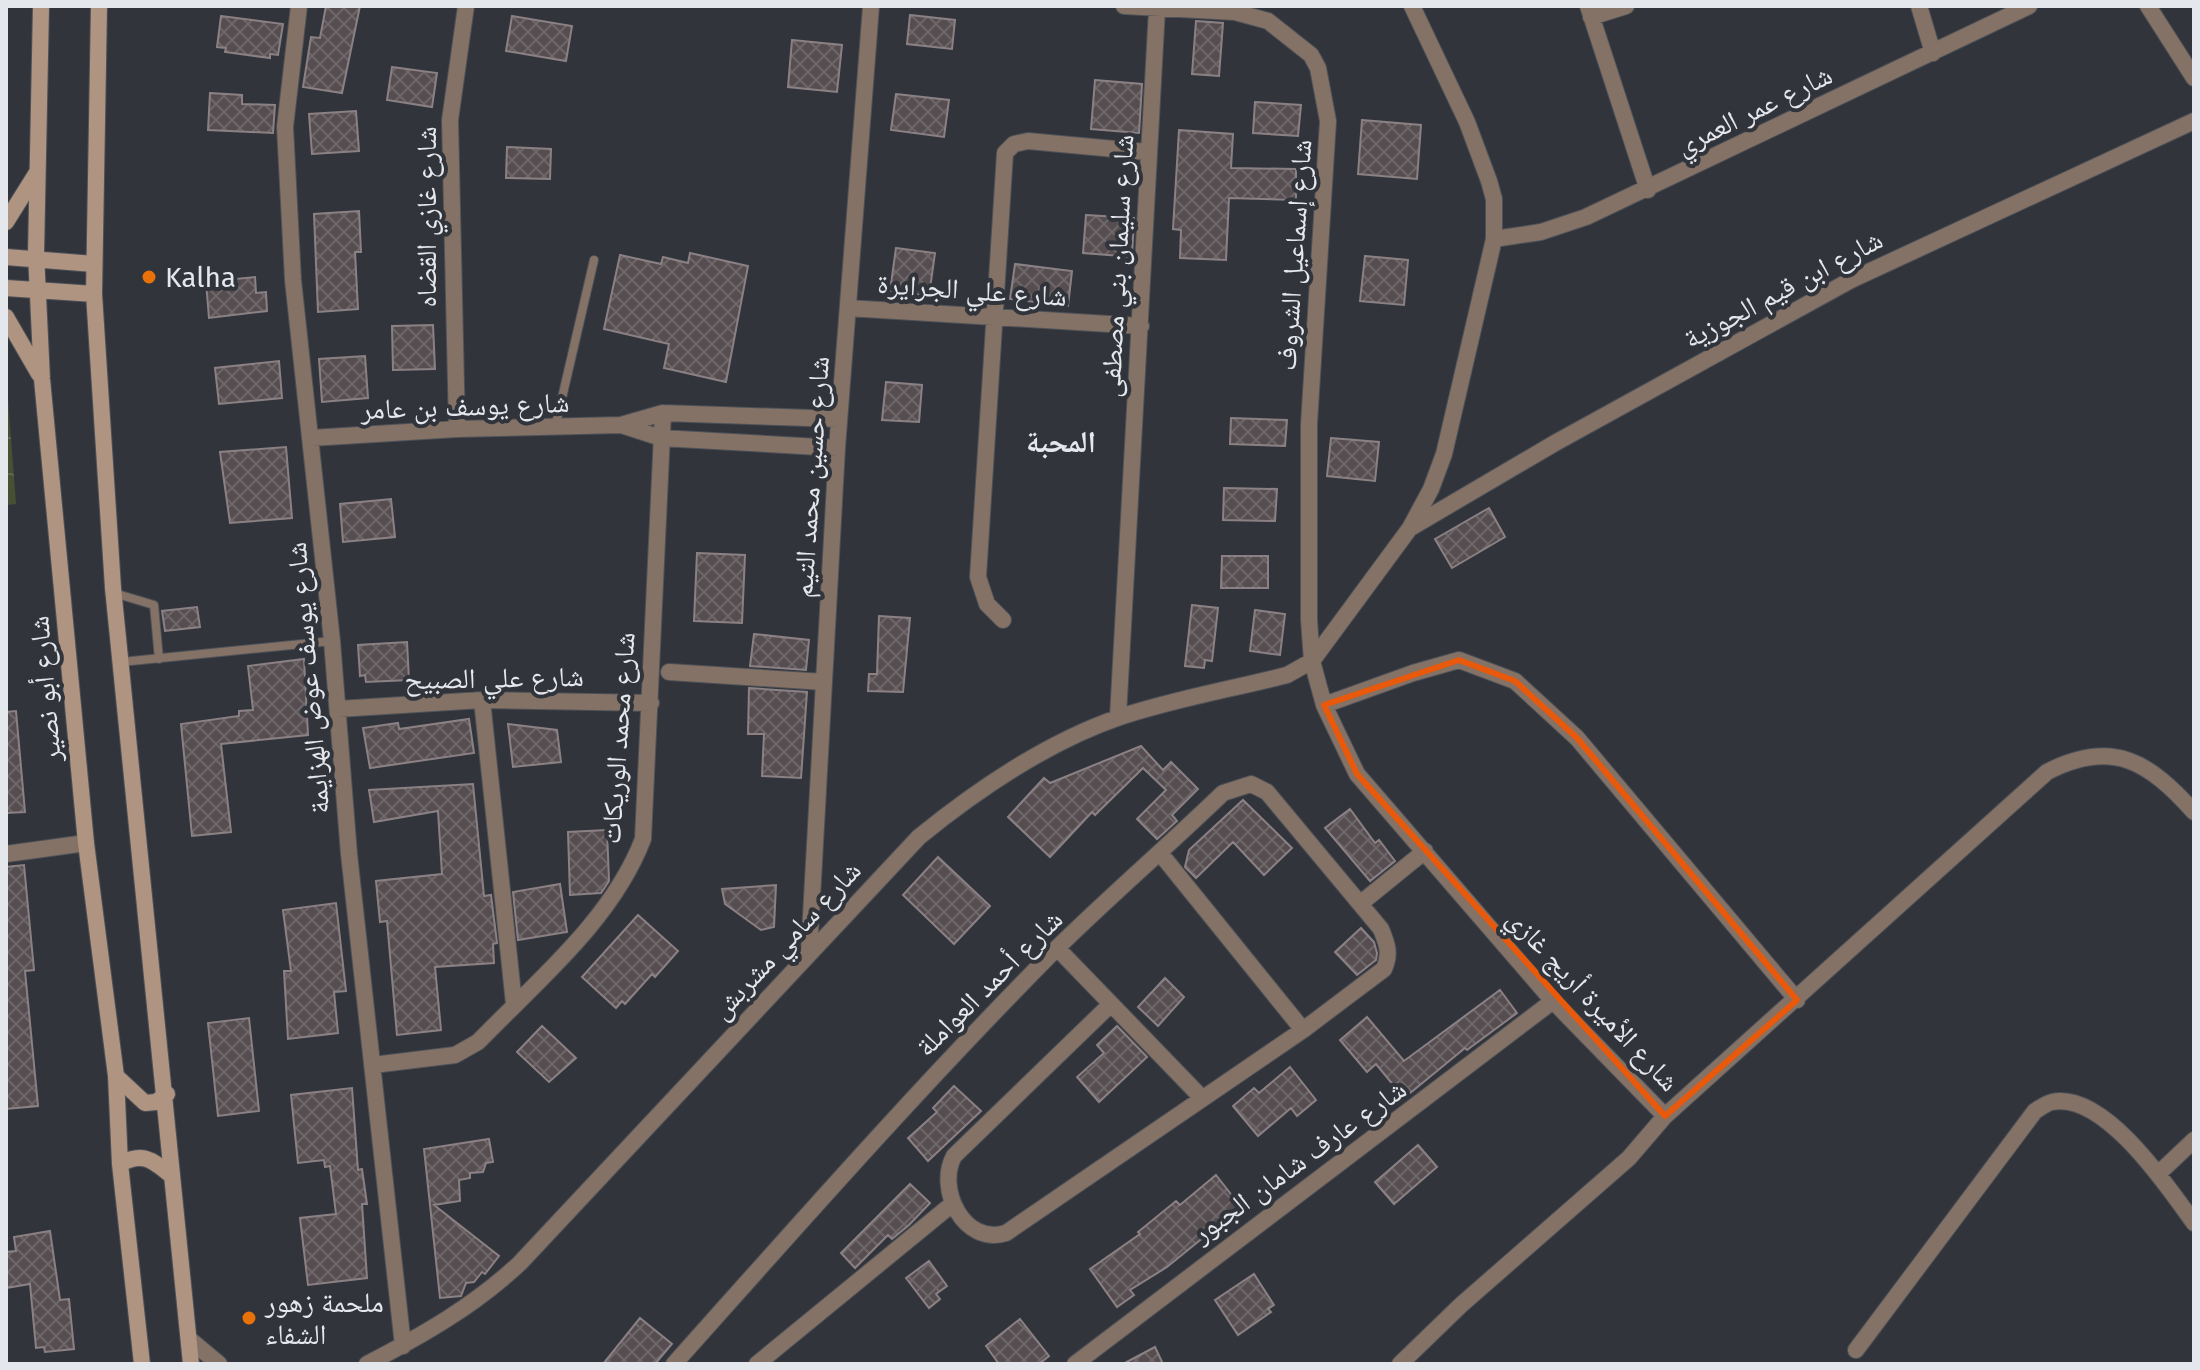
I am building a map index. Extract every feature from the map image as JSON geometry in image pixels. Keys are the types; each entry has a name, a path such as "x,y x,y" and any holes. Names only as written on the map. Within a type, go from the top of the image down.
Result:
{"main road":[{"name":"شارع أبو نصير","path":"41,6 37,261 42,379 86,843 116,1076 120,1164 142,1364"},
{"path":"99,6 94,294 113,593 167,1094 191,1364"},
{"path":"6,222 37,173"},
{"path":"6,257 94,264"},
{"path":"6,288 94,294"},
{"path":"6,317 42,379"},
{"path":"116,1076 145,1103 156,1102 167,1094"},
{"path":"120,1164 132,1157 145,1157 172,1176"}],"street":[{"name":"شارع يوسف عوض الهزايمة","path":"299,6 285,127 293,280 332,641 349,854 403,1346"},
{"name":"شارع غازي القضاه","path":"457,429 450,120 466,6"},
{"name":"شارع حسين محمد التيم","path":"809,952 837,448 871,6"},
{"name":"شارع إسماعيل الشروف","path":"1124,6 1235,12 1268,21 1311,55 1323,83 1328,136 1309,424 1312,661"},
{"path":"1312,661 1410,528 1444,454 1494,239 1494,199 1489,181 1467,122 1412,6"},
{"path":"1626,6 1590,11 1648,190"},
{"path":"1919,6 1933,53"},
{"name":"شارع عمر العمري","path":"1494,239 1565,225 1648,190 2029,6"},
{"path":"2148,6 2194,78"},
{"name":"شارع سليمان بني مصطفى","path":"1118,717 1157,9"},
{"name":"شارع ابن قيم الجوزية","path":"1410,528 1555,443 1851,280 2194,121"},
{"path":"1003,620 987,604 978,577 996,320 1003,163 1008,148 1028,141 1147,152"},
{"name":"شارع علي الجرايرة","path":"848,308 996,320 1141,326"},
{"name":"شارع يوسف بن عامر","path":"311,438 457,429 621,425 663,413 839,419"},
{"name":"شارع محمد الوريكات","path":"373,1065 455,1055 478,1042 605,908 631,870 643,839 663,413"},
{"name":"شارع يوسف بن عامر","path":"621,425 661,438 837,448"},
{"path":"1324,705 1459,660 1515,681 1577,738 1797,1000"},
{"name":"شارع الأميرة أريج غازي","path":"1312,661 1324,705 1357,774 1553,1001 1665,1116 1629,1158 1400,1364"},
{"name":"شارع سامي مشربش","path":"367,1364 403,1346 484,1296 520,1263 919,837 964,801 1060,744 1118,717 1287,675 1312,661"},
{"path":"669,672 824,682"},
{"path":"482,700 514,1004"},
{"name":"شارع علي الصبيح","path":"338,709 482,700 651,703"},
{"path":"1665,1116 2047,772 2074,758 2102,755 2135,762 2164,780 2194,812"},
{"name":"شارع أحمد العواملة","path":"674,1364 868,1146 1057,948 1223,793 1251,784 1267,792 1381,929 1389,957 1372,980 1006,1233 996,1236 984,1233 968,1223 951,1205"},
{"path":"6,854 86,843"},
{"path":"1361,903 1425,851"},
{"path":"1160,853 1303,1030"},
{"path":"1057,948 1202,1098"},
{"name":"شارع عارف شامان الجبور","path":"1075,1364 1553,1001"},
{"path":"757,1364 951,1205 947,1176 954,1156 1111,1004"},
{"path":"1856,1350 2035,1111 2052,1102 2069,1103 2099,1114 2158,1174 2194,1223"},
{"path":"2158,1174 2194,1140"},
{"path":"189,1339 219,1364"}],"lane":[{"path":"554,429 594,260"},
{"path":"113,593 154,605 159,659"},
{"path":"121,662 332,641"}],"highlighted area":[{"path":"1459,660 1515,681 1577,738 1797,1000 1665,1116 1357,774 1324,705"}],"green space":[{"path":"6,373 16,504 6,505"}],"building":[{"path":"326,6 360,6 342,93 303,87 311,37 320,38"},
{"path":"910,15 955,20 952,49 907,44"},
{"path":"221,16 283,24 278,55 270,54 270,58 225,52 226,48 217,47"},
{"path":"512,16 572,26 566,61 506,51"},
{"path":"1196,21 1223,23 1219,76 1192,74"},
{"path":"792,40 842,45 837,92 788,87"},
{"path":"392,67 437,73 432,107 387,100"},
{"path":"1095,80 1142,84 1139,133 1091,129"},
{"path":"210,93 242,95 242,104 275,105 273,133 208,130"},
{"path":"896,94 949,100 944,137 891,130"},
{"path":"1255,102 1301,105 1298,136 1253,133"},
{"path":"356,111 359,151 312,154 309,114"},
{"path":"1362,120 1421,125 1417,179 1358,174"},
{"path":"1179,130 1233,134 1231,168 1296,169 1296,200 1229,198 1226,260 1180,258 1181,230 1173,229"},
{"path":"507,147 551,149 550,179 506,178"},
{"path":"359,211 361,252 355,252 358,309 318,312 314,214"},
{"path":"1086,215 1134,218 1132,257 1083,253"},
{"path":"896,248 935,253 929,296 890,291"},
{"path":"690,253 748,266 726,382 664,368 669,344 604,329 620,255 661,264 663,257 688,263"},
{"path":"1365,256 1408,260 1404,305 1360,301"},
{"path":"1015,264 1072,271 1068,306 1010,299"},
{"path":"255,277 256,293 266,292 267,311 209,318 206,282"},
{"path":"433,325 435,369 393,370 392,326"},
{"path":"365,356 368,398 322,402 319,359"},
{"path":"279,361 282,398 219,404 215,368"},
{"path":"886,382 922,385 919,422 882,420"},
{"path":"1231,418 1287,420 1285,446 1230,444"},
{"path":"1331,438 1379,442 1375,481 1327,476"},
{"path":"286,447 292,518 230,523 220,452"},
{"path":"1224,488 1277,489 1275,521 1223,520"},
{"path":"391,499 395,537 343,542 340,504"},
{"path":"1489,508 1505,537 1452,568 1435,539"},
{"path":"697,553 745,555 742,623 694,621"},
{"path":"1222,556 1268,556 1268,588 1221,588"},
{"path":"1192,605 1218,608 1212,661 1205,660 1204,668 1185,666"},
{"path":"197,607 200,627 165,631 162,611"},
{"path":"1255,610 1285,614 1280,655 1250,651"},
{"path":"879,616 910,618 903,692 868,691 869,674 877,674"},
{"path":"754,634 809,640 806,670 750,666"},
{"path":"407,642 409,680 366,682 365,675 360,676 358,645"},
{"path":"304,659 308,735 221,744 231,832 192,836 181,724 239,716 239,711 253,710 248,666"},
{"path":"749,688 807,692 801,778 762,776 764,734 748,734"},
{"path":"16,711 25,812 6,813 6,712"},
{"path":"469,719 474,753 370,768 363,728 398,723 399,729"},
{"path":"508,724 557,730 561,762 513,767"},
{"path":"1141,746 1163,770 1171,762 1198,789 1172,815 1177,821 1157,839 1137,819 1166,790 1143,768 1095,815 1092,812 1050,857 1008,817 1044,778 1050,783"},
{"path":"473,784 484,896 491,895 497,943 493,944 494,963 435,967 441,1030 397,1035 387,921 380,922 376,881 442,874 438,811 374,822 369,790"},
{"path":"1243,800 1292,848 1264,875 1233,842 1196,878 1185,867 1189,850"},
{"path":"1350,809 1375,843 1379,840 1395,861 1370,881 1325,828"},
{"path":"607,830 609,881 601,893 570,895 568,832"},
{"path":"938,857 990,906 954,944 903,895"},
{"path":"24,865 34,970 25,971 38,1106 6,1109 6,867"},
{"path":"560,884 567,932 518,940 513,892"},
{"path":"776,885 774,927 761,930 725,904 722,889"},
{"path":"336,903 346,991 334,992 338,1033 288,1039 284,971 291,971 283,910"},
{"path":"638,915 678,951 655,977 652,974 625,1004 622,1001 616,1008 582,977"},
{"path":"1361,928 1374,942 1377,953 1376,960 1357,975 1335,952"},
{"path":"1165,978 1184,997 1158,1026 1138,1007"},
{"path":"1500,990 1517,1013 1467,1050 1465,1048 1404,1098 1376,1064 1367,1072 1340,1040 1367,1017 1404,1061"},
{"path":"249,1018 259,1111 218,1116 208,1023"},
{"path":"542,1026 576,1058 549,1082 517,1052"},
{"path":"1117,1026 1147,1057 1099,1102 1077,1077 1104,1053 1097,1045"},
{"path":"1290,1067 1316,1100 1297,1116 1291,1108 1258,1136 1233,1106 1254,1088 1259,1093"},
{"path":"954,1086 981,1111 928,1161 908,1138 937,1112 933,1108"},
{"path":"352,1088 358,1170 362,1169 367,1204 362,1204 367,1278 308,1285 300,1218 336,1214 330,1166 325,1167 324,1160 298,1163 291,1095"},
{"path":"489,1139 493,1162 486,1163 483,1172 470,1173 470,1178 459,1180 460,1201 434,1205 499,1256 485,1274 482,1272 474,1282 466,1283 461,1296 440,1298 424,1149"},
{"path":"1418,1145 1437,1167 1394,1204 1375,1182"},
{"path":"1216,1175 1241,1207 1235,1212 1239,1216 1224,1229 1220,1224 1167,1267 1130,1290 1134,1295 1117,1307 1090,1269 1140,1234 1138,1232 1176,1201 1180,1205"},
{"path":"910,1184 930,1203 892,1239 888,1235 855,1268 841,1253"},
{"path":"50,1231 60,1300 69,1299 74,1349 45,1352 44,1347 36,1348 30,1284 6,1288 6,1252 16,1251 14,1237"},
{"path":"929,1261 947,1286 936,1294 940,1299 929,1308 906,1278"},
{"path":"1254,1274 1274,1305 1268,1309 1271,1312 1238,1335 1215,1300"},
{"path":"640,1318 672,1344 655,1364 603,1364"},
{"path":"1020,1319 1049,1356 1039,1364 999,1364 986,1346"},
{"path":"1155,1347 1163,1364 1123,1364"}],"place":[{"name":"Kalha","path":"149,277"},
{"name":"ملحمة زهور الشفاء","path":"249,1318"}],"district":[{"name":"المحبة","path":"1061,442"}]}
